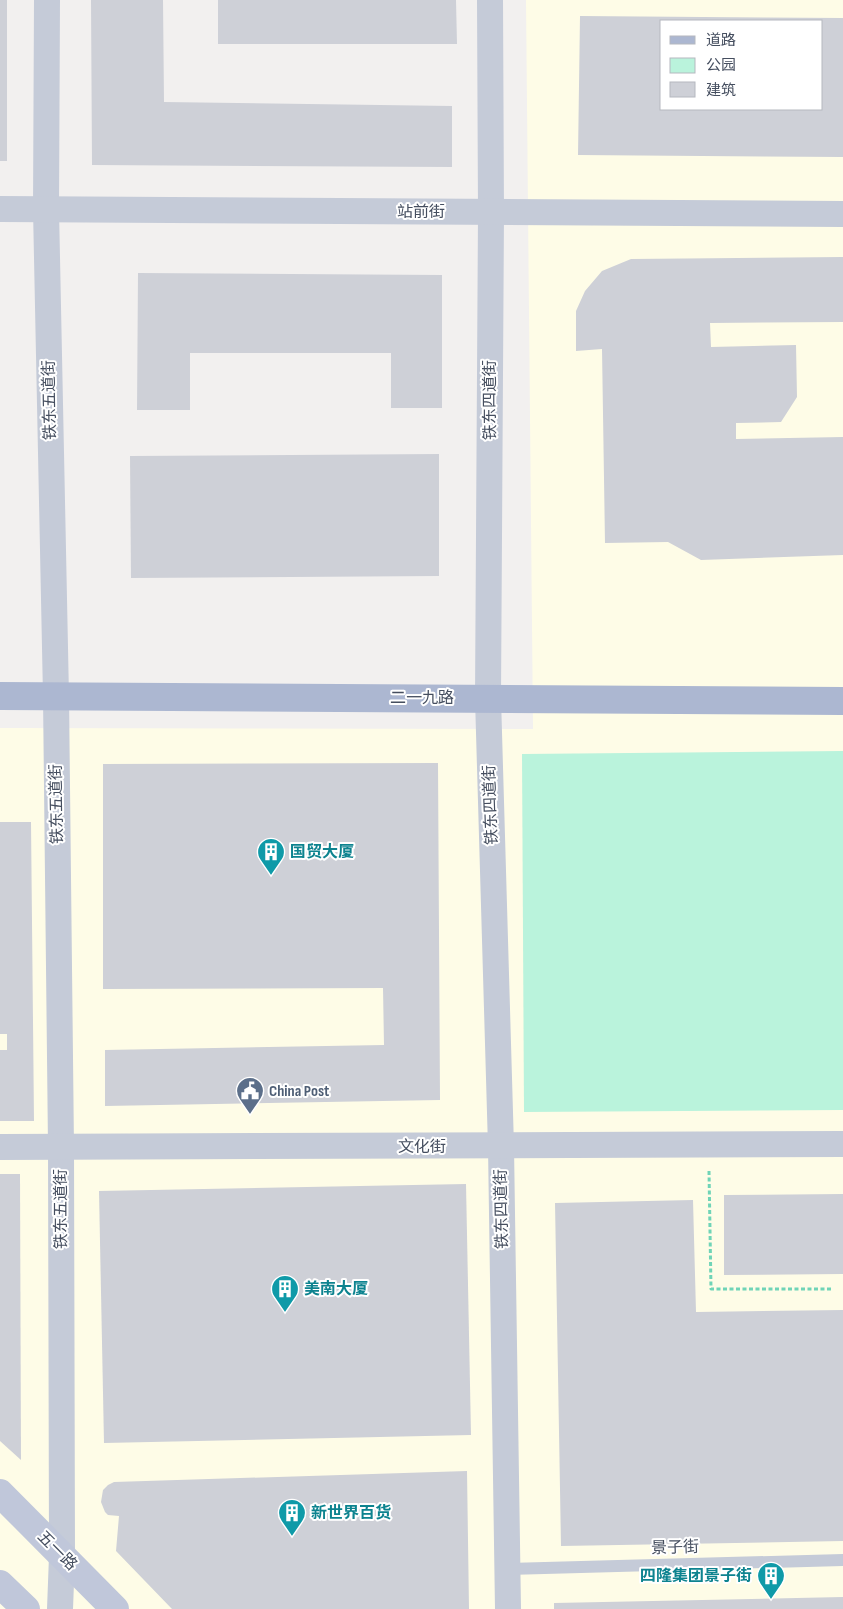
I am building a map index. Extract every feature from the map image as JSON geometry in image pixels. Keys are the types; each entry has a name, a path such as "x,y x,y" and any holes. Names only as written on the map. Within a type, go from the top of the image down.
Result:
{"main road":[{"name":"二一九路","path":"0,696 843,701"},
{"name":"五一路","path":"0,1493 115,1609"},
{"path":"0,1584 26,1609"}],"street":[{"name":"铁东五道街","path":"47,0 46,209 56,696 61,1147 62,1556 60,1609"},
{"name":"铁东四道街","path":"490,0 491,213 488,698 501,1146 508,1609"},
{"name":"站前街","path":"0,209 843,214"},
{"name":"文化街","path":"0,1147 843,1144"}],"lane":[{"name":"景子街","path":"507,1569 843,1560"}],"path":[{"path":"708,1145 711,1289 831,1289"}],"shaded area":[{"path":"526,0 843,0 843,1609 0,1609 0,728 533,729"}],"green space":[{"path":"843,751 843,1110 524,1112 522,754"}],"building":[{"path":"0,0 7,0 7,161 0,161"},
{"path":"91,0 163,0 164,102 452,106 452,167 92,165"},
{"path":"218,0 456,0 457,44 218,44"},
{"path":"580,16 843,18 843,157 578,155"},
{"path":"843,257 843,322 710,323 711,347 796,345 797,397 781,422 736,423 736,439 843,437 843,555 701,560 668,542 605,543 602,349 576,351 576,311 585,291 602,271 631,259"},
{"path":"138,273 442,275 442,408 391,408 391,353 190,353 190,410 137,410"},
{"path":"439,454 439,576 131,578 130,456"},
{"name":"国贸大厦","path":"438,763 440,1100 105,1106 105,1050 384,1045 383,988 103,989 103,764"},
{"path":"0,822 31,822 34,1121 0,1121 0,1050 7,1050 7,1034 0,1034"},
{"path":"0,1174 20,1174 21,1460 0,1441"},
{"name":"美南大厦","path":"466,1184 471,1435 104,1443 99,1191"},
{"path":"843,1194 843,1274 724,1275 724,1195"},
{"path":"693,1200 696,1312 843,1310 843,1541 561,1546 555,1203"},
{"name":"新世界百货","path":"467,1471 469,1609 172,1609 116,1551 119,1516 108,1515 101,1502 103,1490 114,1482"},
{"name":"四隆集团景子街","path":"843,1597 843,1609 554,1609 554,1603"}],"place":[{"name":"国贸大厦","path":"271,876"},
{"name":"China Post","path":"250,1115"},
{"name":"美南大厦","path":"285,1313"},
{"name":"新世界百货","path":"292,1537"},
{"name":"四隆集团景子街","path":"771,1600"}]}
